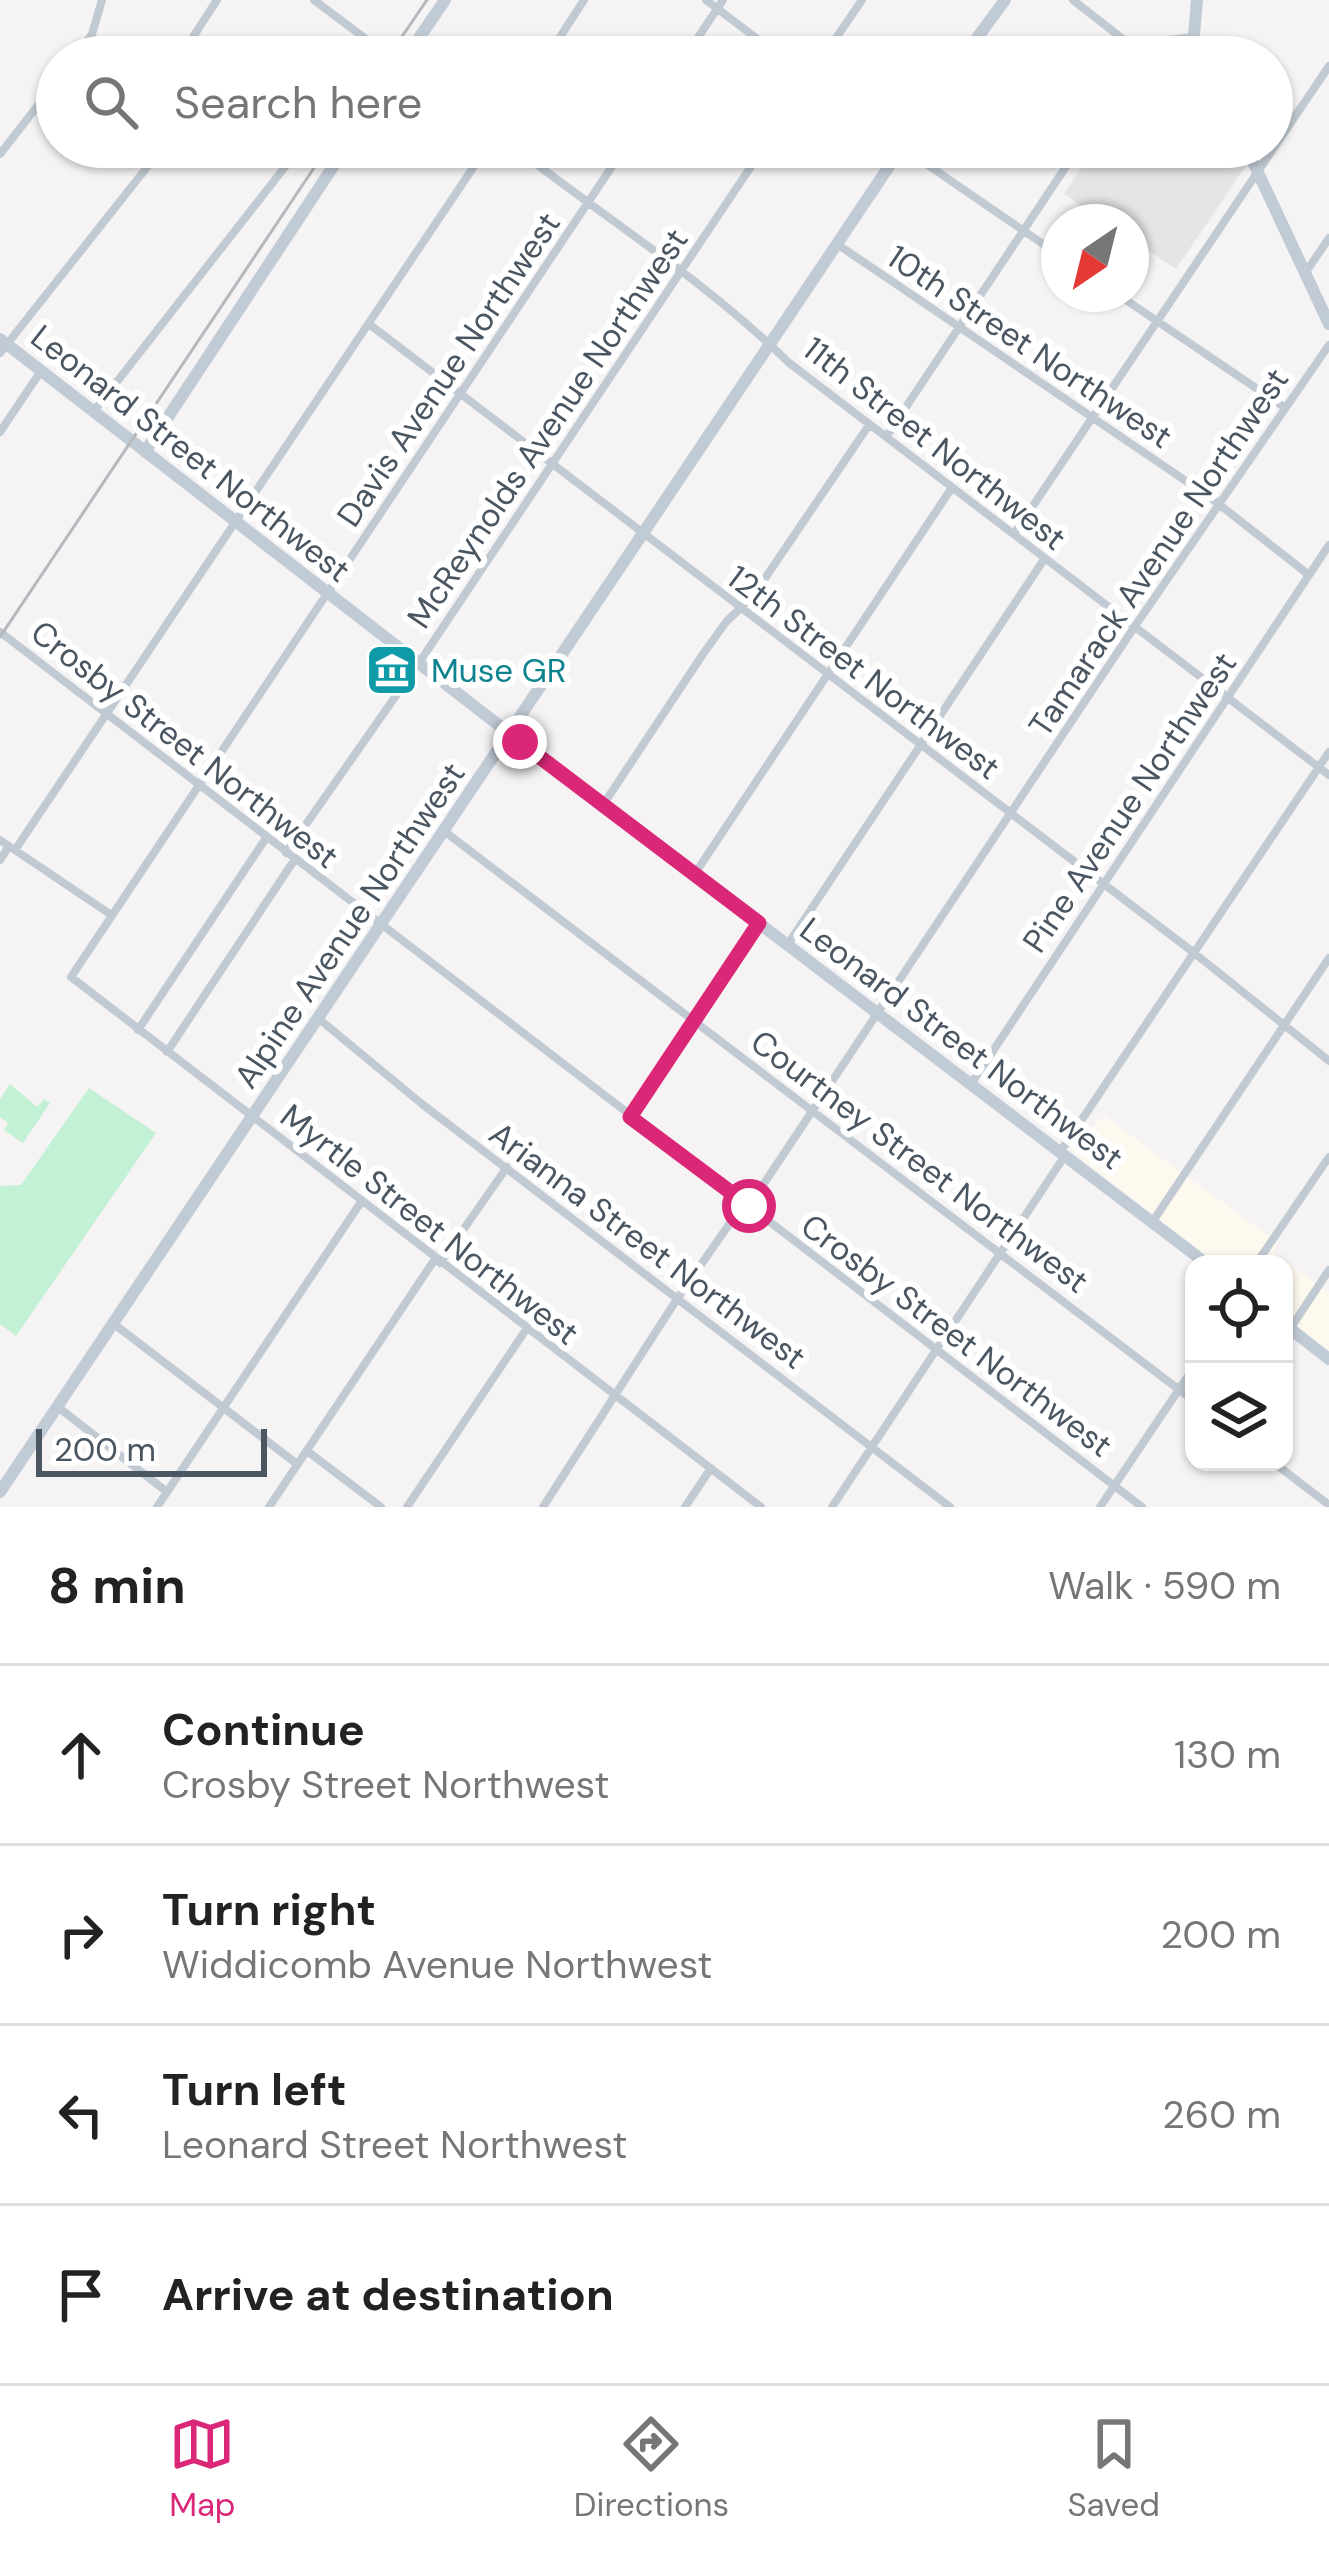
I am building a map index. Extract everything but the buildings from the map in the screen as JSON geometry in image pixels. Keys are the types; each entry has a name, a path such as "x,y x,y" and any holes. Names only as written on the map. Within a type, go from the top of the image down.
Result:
{"main road":[{"path":"420,36 445,0"},
{"path":"980,36 1005,0"},
{"path":"1194,36 1197,0"},
{"path":"145,452 332,168"},
{"name":"Alpine Avenue Northwest","path":"0,1492 888,168"},
{"path":"1258,168 1329,324"},
{"name":"Leonard Street Northwest","path":"2,346 94,411 509,734 1195,1255"},
{"path":"1293,1331 1329,1359"}],"street":[{"path":"91,36 102,0"},
{"path":"193,36 217,0"},
{"path":"314,0 362,36"},
{"path":"561,36 584,0"},
{"path":"706,0 720,4 757,36"},
{"path":"838,36 862,0"},
{"path":"1073,0 1118,36"},
{"path":"699,36 720,4"},
{"path":"1293,118 1329,66"},
{"path":"0,154 36,108"},
{"path":"2,346 147,168"},
{"path":"94,411 284,168"},
{"path":"0,860 107,716 473,168"},
{"name":"11th Street Northwest","path":"542,168 772,343 788,362 869,425 1329,775"},
{"name":"Davis Avenue Northwest","path":"71,977 611,168"},
{"name":"McReynolds Avenue Northwest","path":"166,1052 290,856 750,168"},
{"path":"932,168 1041,242"},
{"path":"886,437 1065,168"},
{"path":"1014,534 1258,168"},
{"path":"1305,273 1329,238"},
{"name":"10th Street Northwest","path":"837,244 1219,503 1310,575"},
{"path":"1144,312 1284,407"},
{"name":"12th Street Northwest","path":"369,324 1329,1060"},
{"name":"Tamarack Avenue Northwest","path":"543,1507 677,1299 814,1111 1135,626 1329,346"},
{"path":"0,432 41,371"},
{"path":"603,805 703,654 753,596 869,425"},
{"path":"694,874 952,489"},
{"name":"Pine Avenue Northwest","path":"970,1085 1329,545"},
{"path":"788,944 1045,558"},
{"name":"Crosby Street Northwest","path":"0,632 1142,1507"},
{"path":"832,1507 1193,952 1329,752"},
{"name":"Courtney Street Northwest","path":"444,831 1185,1394"},
{"path":"138,1030 266,838"},
{"path":"0,840 110,914"},
{"path":"630,1117 759,923"},
{"path":"1152,1222 1329,958"},
{"name":"Myrtle Street Northwest","path":"71,977 761,1507"},
{"name":"Arianna Street Northwest","path":"319,1019 950,1507"},
{"path":"1262,1255 1329,1157"},
{"path":"269,1507 507,1167"},
{"path":"157,1507 362,1202"},
{"path":"1293,1318 1329,1270"},
{"path":"114,1324 298,1464"},
{"path":"406,1507 527,1328"},
{"path":"1100,1507 1185,1380"},
{"path":"58,1407 167,1492"},
{"path":"307,1451 381,1507"},
{"path":"685,1507 711,1468"},
{"path":"1285,1471 1329,1505"}],"shaded area":[{"path":"1081,168 1244,168 1176,269 1149,251 1149,204 1079,204 1064,194"},
{"path":"1104,1116 1278,1243 1273,1252 1277,1255 1205,1255 1069,1149"},
{"path":"1293,1267 1329,1293 1329,1351 1293,1323"}],"green space":[{"path":"10,1084 37,1107 44,1099 50,1103 23,1143 4,1130 8,1123 0,1117 0,1099"},
{"path":"89,1088 156,1133 16,1336 0,1324 0,1186 21,1185"}],"railway":[{"path":"402,36 427,0"},
{"path":"0,637 314,168"}],"place":[{"name":"Muse GR","path":"392,670"}],"route":[{"path":"520,742 759,923 630,1117 749,1206"}]}
